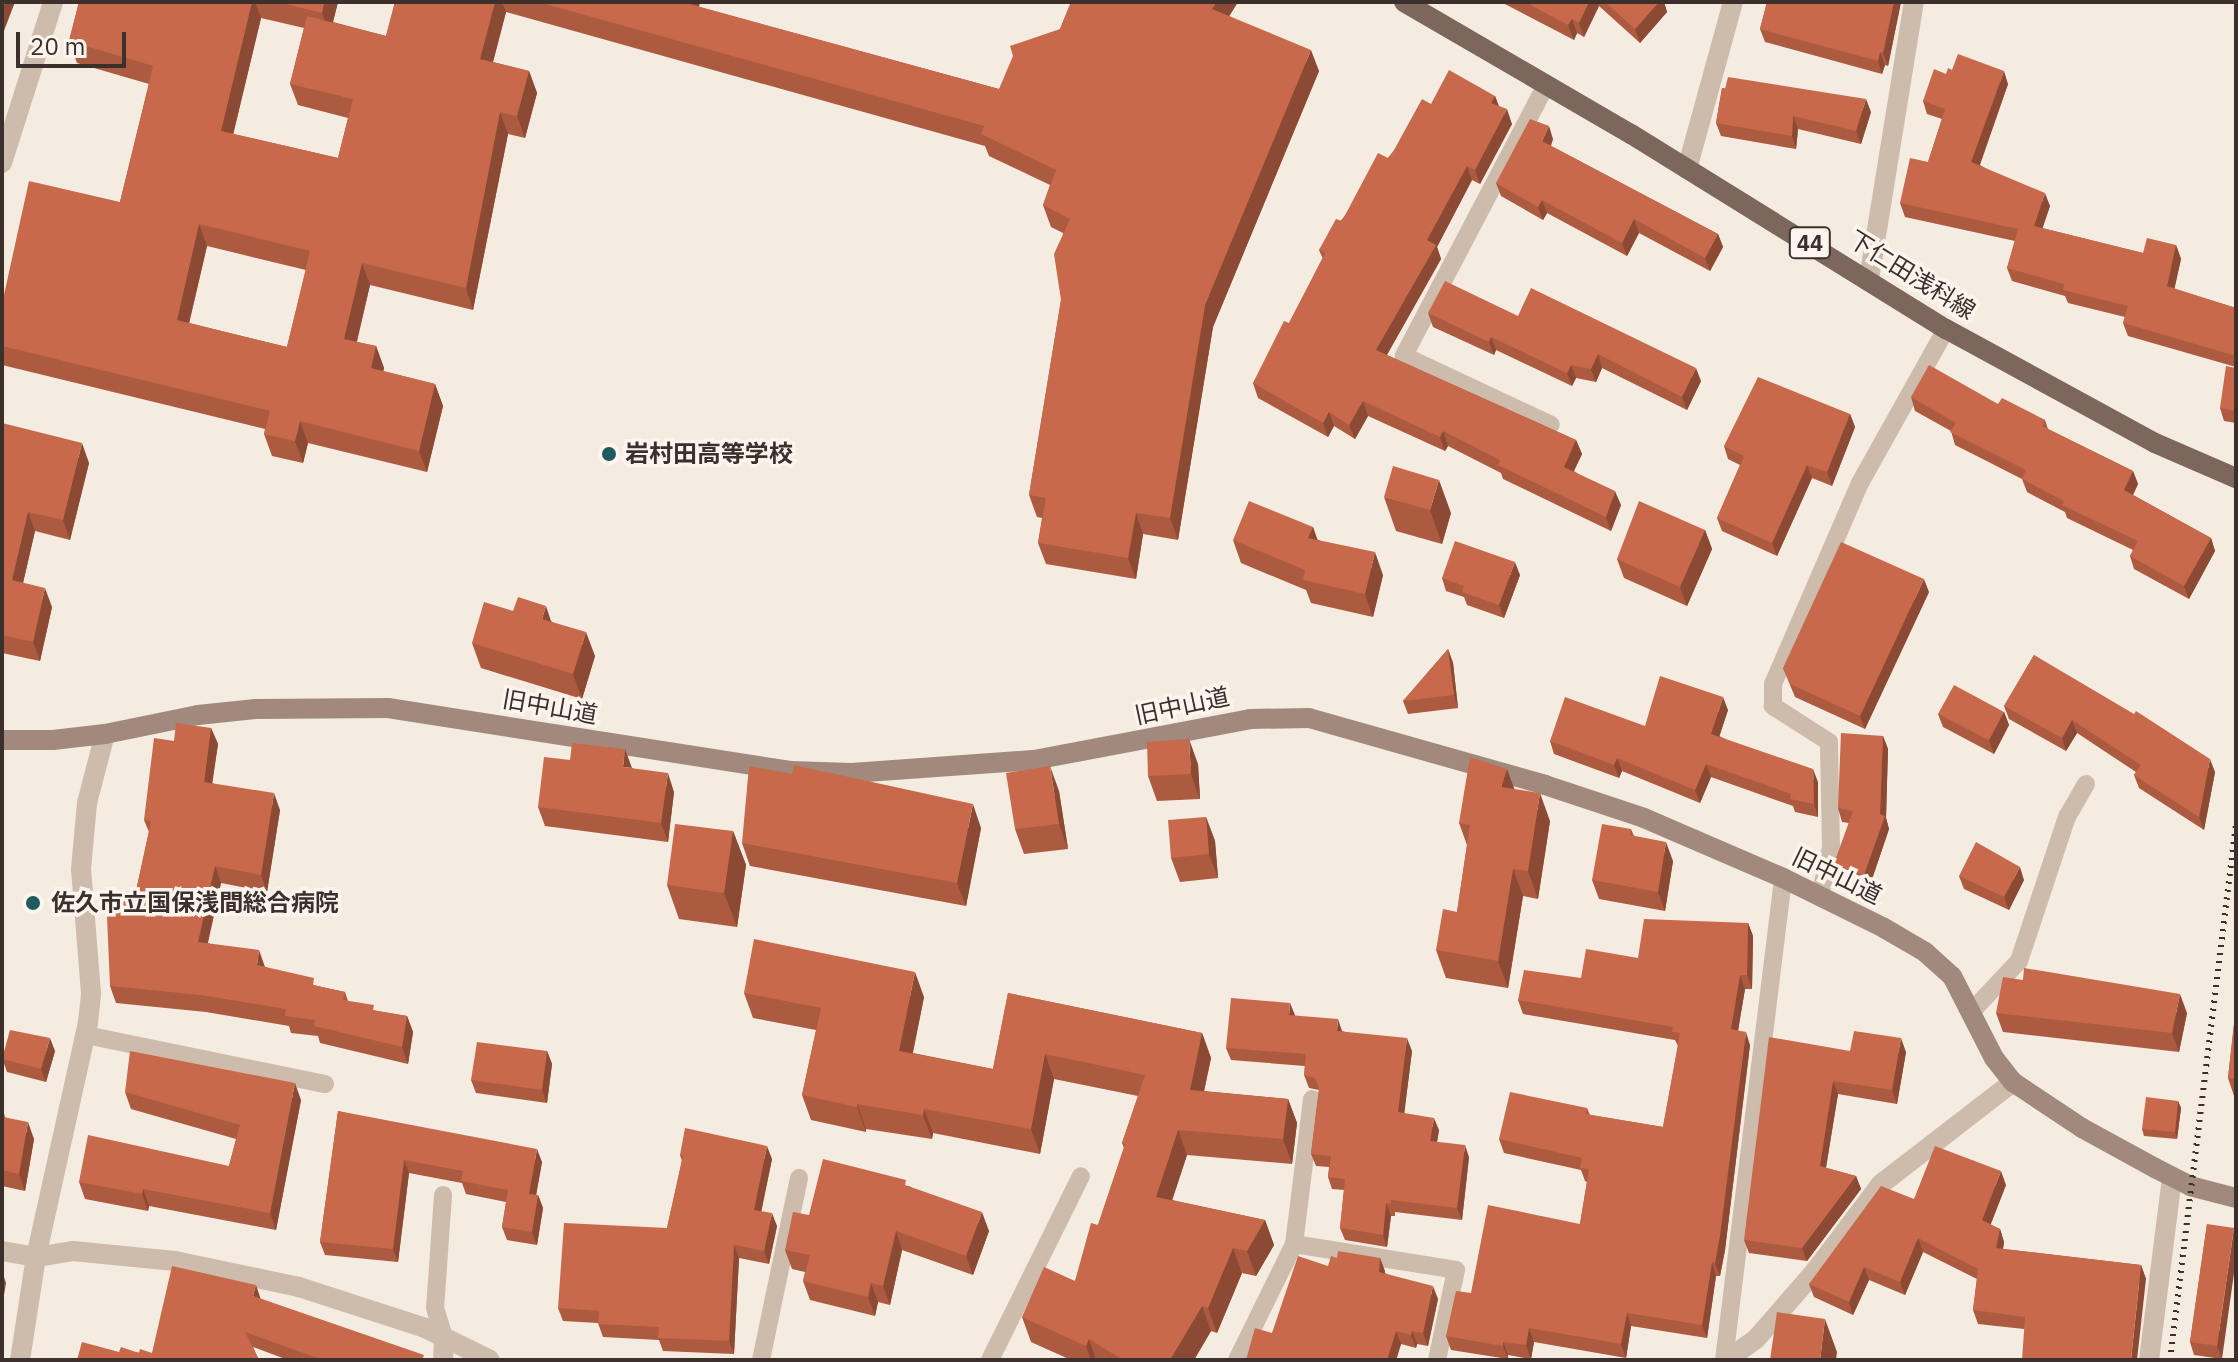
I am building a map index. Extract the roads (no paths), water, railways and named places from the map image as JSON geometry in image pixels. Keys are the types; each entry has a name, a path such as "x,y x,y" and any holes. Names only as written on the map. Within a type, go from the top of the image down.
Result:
{"main road":[{"name":"下仁田浅科線","path":"1404,2 1687,169 1946,329 2142,436 2236,478"},
{"name":"旧中山道","path":"2,740 53,740 105,734 198,715 256,709 320,706 388,708 790,771 852,773 1034,760 1250,719 1309,718 1559,789 1644,818 1820,896 1925,952 1952,976 1973,1010 1994,1058 2013,1082 2082,1128 2172,1177 2190,1186 2236,1198"}],"street":[{"path":"2,163 53,2"},
{"path":"1869,279 1914,2"},
{"path":"1687,169 1729,4"},
{"path":"20,1360 36,1257 86,1035 91,993 81,869 87,803 105,734"},
{"path":"1725,1360 1766,1328 1881,1184 2013,1082"},
{"path":"2149,1360 2172,1177"},
{"path":"2,1251 36,1257 73,1251 175,1261 299,1287 444,1338 490,1360"},
{"path":"443,1360 444,1338"}],"lane":[{"path":"1546,85 1404,356 1551,425"},
{"path":"1820,896 1831,848 1829,742 1773,706 1773,684 1860,483 1946,329"},
{"path":"1973,1010 2019,961 2067,817 2086,784"},
{"path":"1725,1360 1783,878"},
{"path":"86,1035 325,1084"},
{"path":"1237,1360 1294,1244 1312,1099"},
{"path":"990,1360 1081,1176"},
{"path":"761,1360 799,1178"},
{"path":"443,1195 435,1308 444,1338"},
{"path":"1294,1244 1456,1270 1437,1360"}],"railway":[{"path":"2170,1360 2236,824"}],"place":[{"name":"岩村田高等学校","path":"609,454"},
{"name":"佐久市立国保浅間総合病院","path":"33,903"}]}
